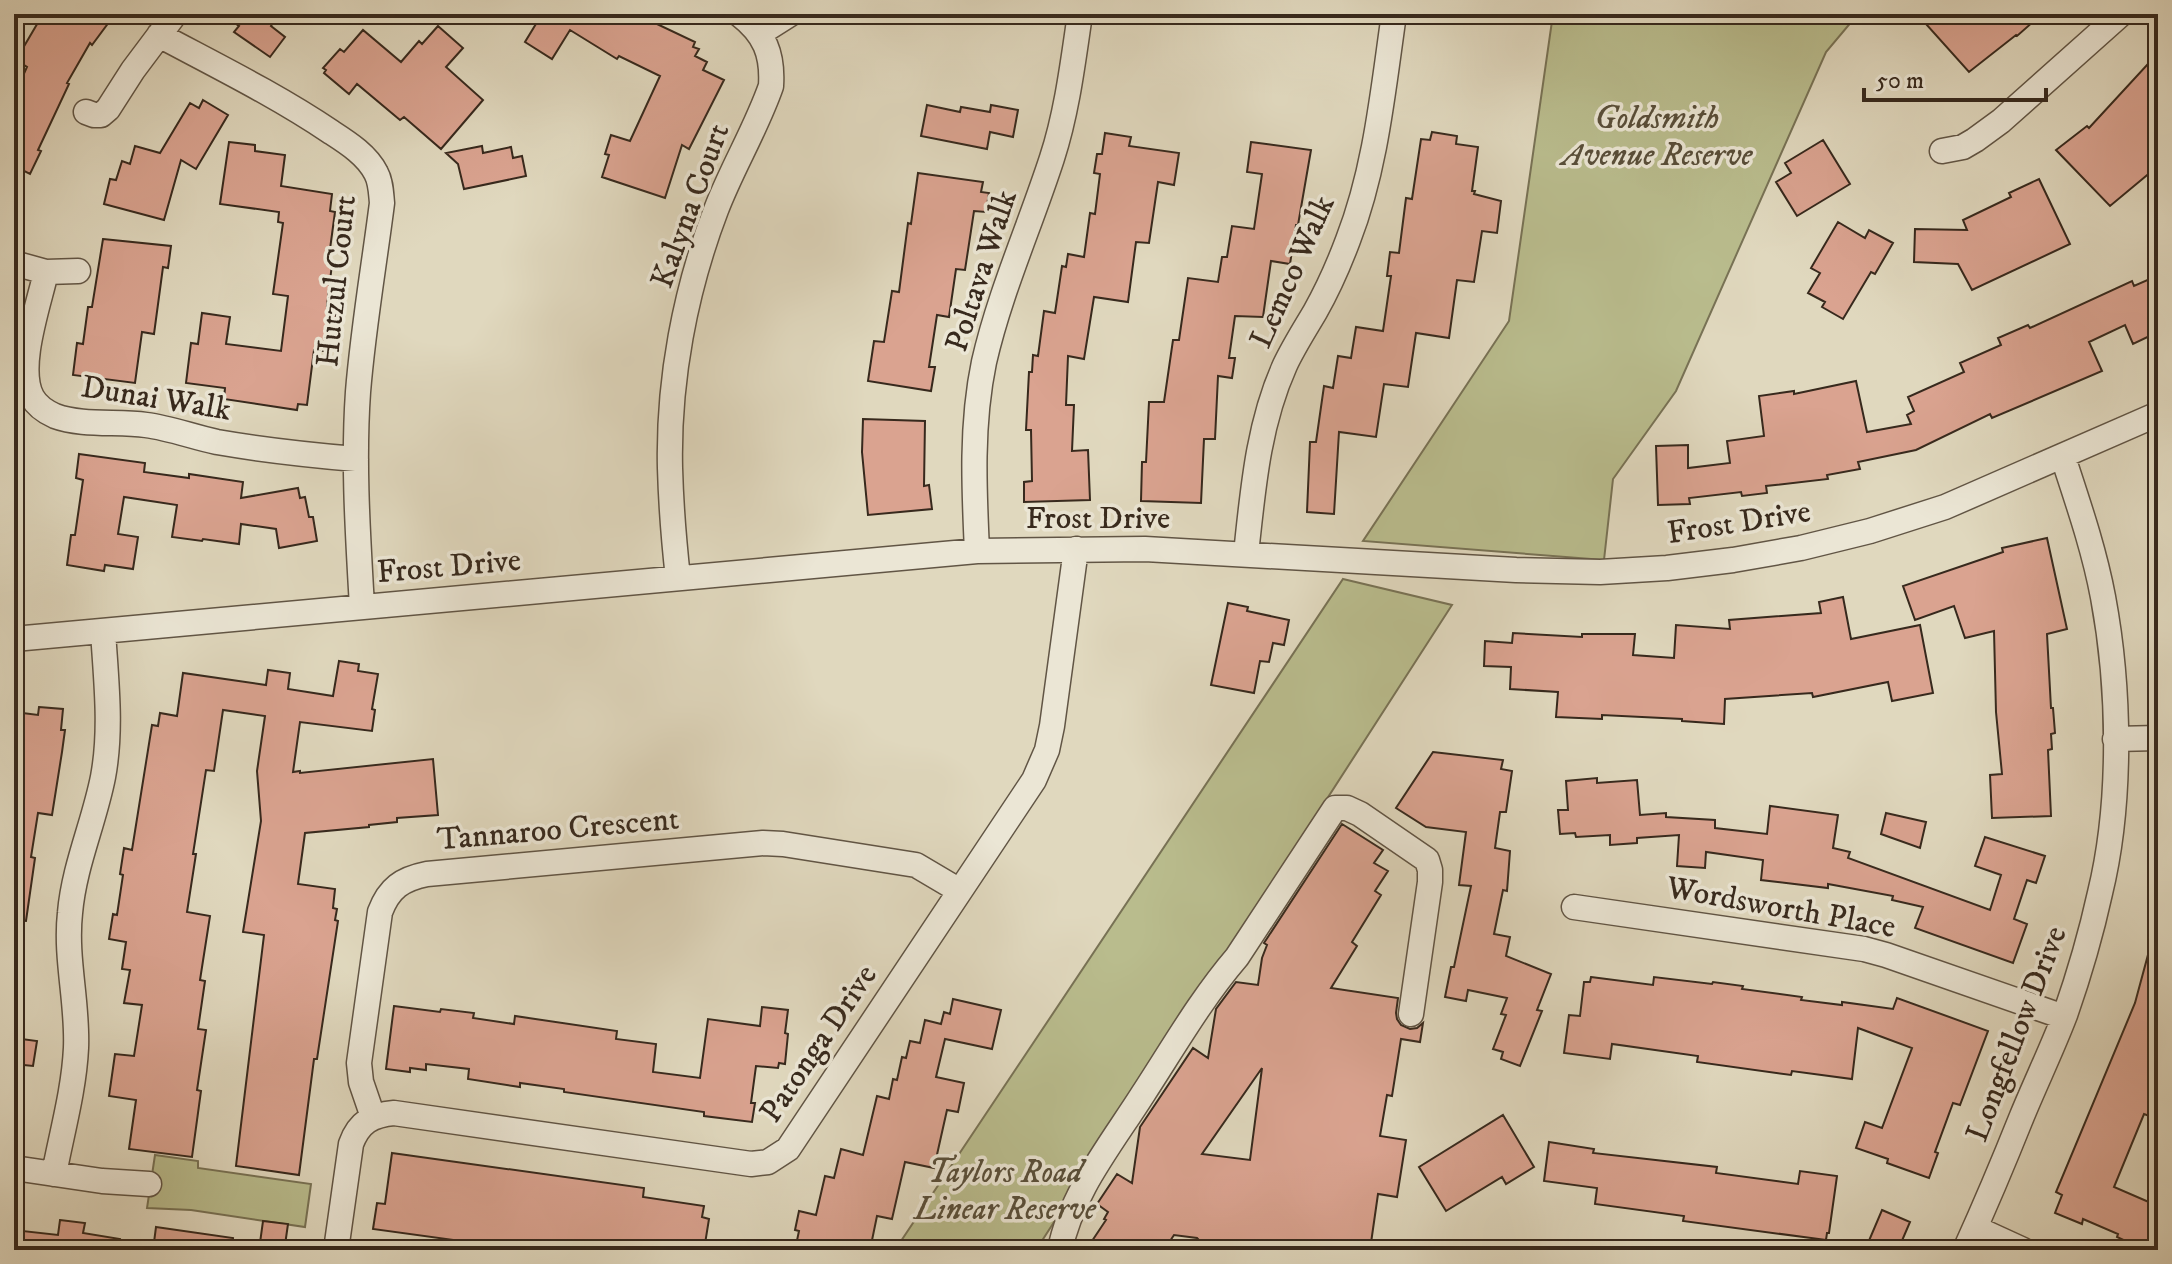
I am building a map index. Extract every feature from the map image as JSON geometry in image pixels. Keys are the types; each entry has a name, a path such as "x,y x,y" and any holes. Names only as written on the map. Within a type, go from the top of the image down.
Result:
{"street":[{"path":"86,112 101,115 108,109 175,14"},
{"path":"739,14 760,33 790,14"},
{"name":"Poltava Walk","path":"977,551 974,444 984,363 1010,273 1053,156 1068,96 1080,14"},
{"name":"Lemco Walk","path":"1246,554 1256,465 1272,397 1334,274 1360,202 1376,137 1394,14"},
{"path":"1942,151 1963,147 2001,121 2121,14"},
{"name":"Kalyna Court","path":"678,578 670,466 671,416 683,325 717,208 771,86 769,51 760,33"},
{"name":"Hutzul Court","path":"159,35 269,92 321,125 357,150 377,174 382,203 362,350 356,459 362,607"},
{"path":"17,264 46,272 78,271"},
{"name":"Dunai Walk","path":"46,272 27,364 29,391 44,410 68,419 147,425 216,441 356,459"},
{"name":"Frost Drive","path":"14,639 977,551 1145,549 1503,570 1600,572 1667,568 1801,548 1870,531 1945,507 2158,414"},
{"name":"Longfellow Drive","path":"1970,1239 2079,975 2101,891 2111,824 2115,739 2112,665 2103,598 2063,457"},
{"name":"Patonga Drive","path":"373,1117 394,1113 751,1164 768,1162 788,1149 1034,780 1047,750 1052,726 1076,549"},
{"path":"54,1174 74,1075 76,1046 69,916 74,883 97,802 108,745 103,631"},
{"path":"2115,739 2158,738"},
{"path":"1060,1250 1073,1207 1094,1171 1201,1005 1237,957 1335,808 1347,808 1360,814 1427,860 1430,882 1411,1014"},
{"name":"Tannaroo Crescent","path":"373,1117 361,1082 359,1063 380,912 389,893 411,877 763,843 916,865 960,891"},
{"name":"Wordsworth Place","path":"1574,907 1864,949 2064,1017"},
{"path":"336,1250 351,1144 358,1129 373,1117"},
{"path":"14,1168 102,1181 149,1184"},
{"path":"1970,1239 2023,1250"}],"green space":[{"name":"Goldsmith Avenue Reserve","path":"1553,14 1858,14 1826,52 1676,391 1613,479 1604,560 1363,541 1509,321"},
{"name":"Taylors Road Linear Reserve","path":"1343,579 1452,605 1036,1250 895,1250"},
{"path":"155,1155 198,1161 198,1168 311,1184 305,1227 191,1210 147,1208"}],"building":[{"path":"43,14 115,14 92,45 90,43 67,83 30,174 14,166 14,96 27,67 16,60"},
{"path":"222,14 279,14 271,26 285,37 270,57 234,32 239,26"},
{"path":"542,14 636,14 695,42 693,47 699,49 695,56 707,62 703,70 724,80 689,149 682,145 665,198 602,177 611,135 630,141 660,76 619,56 617,59 570,30 552,59 525,42"},
{"path":"1917,14 2042,14 1969,72"},
{"path":"438,26 463,48 446,67 483,100 441,149 404,117 400,120 357,84 349,94 324,73 326,70 323,68 340,49 344,52 363,30 401,62 419,41 422,44"},
{"path":"2158,53 2158,166 2110,206 2056,150 2087,126 2089,128"},
{"path":"203,100 228,115 196,169 181,160 164,220 104,204 110,179 116,180 122,161 130,164 135,146 160,153 190,103 199,108"},
{"path":"927,105 960,112 961,107 990,112 991,105 1018,110 1013,137 990,132 987,149 921,136"},
{"path":"1432,132 1457,136 1456,144 1478,147 1472,191 1501,201 1497,233 1482,231 1474,282 1457,280 1449,338 1416,333 1408,387 1384,384 1376,437 1339,432 1334,514 1307,512 1310,442 1316,442 1324,386 1333,388 1338,356 1351,358 1356,327 1383,331 1391,276 1387,276 1390,252 1399,253 1406,198 1412,199 1421,139 1430,140"},
{"path":"1105,133 1131,137 1129,146 1179,153 1174,185 1158,182 1149,243 1136,242 1128,302 1094,297 1084,359 1068,356 1066,405 1074,405 1072,451 1088,450 1090,500 1024,502 1024,482 1032,481 1031,430 1026,430 1029,372 1032,372 1033,355 1038,356 1044,311 1055,313 1062,266 1066,267 1068,254 1084,257 1090,213 1095,214 1100,174 1094,173 1097,154 1102,154"},
{"path":"1823,140 1850,184 1797,216 1776,182 1791,173 1785,163"},
{"path":"229,142 255,145 255,151 285,155 281,186 332,194 330,211 335,212 328,264 332,264 327,306 337,307 334,331 326,330 323,351 314,350 307,405 298,404 297,410 224,399 225,388 186,383 191,343 198,344 202,313 230,317 226,344 281,351 288,296 273,294 283,223 278,222 279,212 220,204"},
{"path":"1251,142 1311,150 1290,264 1271,261 1263,317 1235,316 1229,358 1235,358 1232,378 1218,376 1215,439 1204,439 1201,503 1141,501 1149,402 1164,402 1173,340 1179,340 1188,278 1218,282 1222,257 1227,257 1232,226 1254,229 1262,174 1247,172"},
{"path":"482,146 483,153 511,147 513,158 522,156 526,176 464,189 458,164 446,153"},
{"path":"918,173 983,182 981,192 989,193 986,212 974,211 965,270 956,269 949,317 937,315 929,367 935,367 931,391 868,381 874,341 884,342 892,291 899,292"},
{"path":"2039,179 2070,244 1972,290 1958,264 1914,262 1915,229 1967,230 1963,220 2011,197 2009,193"},
{"path":"1838,222 1865,238 1869,230 1893,243 1875,274 1871,272 1843,319 1822,307 1825,302 1808,293 1820,273 1811,268"},
{"path":"103,239 171,246 168,268 163,267 154,334 142,332 135,383 73,375 77,343 83,344 88,307 92,307"},
{"path":"2152,278 2158,292 2158,332 2133,344 2125,325 2089,342 2102,371 1992,418 1990,414 1916,450 1858,462 1860,469 1827,475 1828,479 1766,486 1767,493 1742,496 1741,492 1689,498 1690,504 1658,505 1656,446 1688,445 1688,468 1730,463 1727,441 1764,436 1759,396 1794,391 1794,394 1856,381 1867,432 1911,424 1907,415 1914,411 1908,397 1964,372 1960,363 2001,345 1998,338 2028,325 2030,328 2132,281 2134,286"},
{"path":"863,419 925,421 924,486 929,485 932,509 868,515 862,452"},
{"path":"79,454 145,463 144,472 189,478 189,474 243,482 241,498 298,488 300,498 305,497 309,517 313,517 317,541 279,548 276,529 241,524 239,544 172,537 177,505 124,497 118,534 138,537 133,569 105,565 104,571 67,565 83,480 76,478"},
{"path":"2047,538 2067,629 2047,634 2055,733 2051,734 2052,749 2048,750 2051,816 1992,818 1990,775 2002,774 1996,712 1994,631 1965,638 1954,606 1915,620 1903,586 2003,552 2002,548"},
{"path":"1843,597 1851,639 1920,625 1933,693 1892,701 1888,682 1813,697 1812,693 1725,699 1724,724 1602,715 1602,719 1556,717 1558,692 1510,689 1511,667 1484,666 1485,641 1512,643 1513,633 1582,637 1582,634 1635,634 1633,655 1674,658 1676,625 1730,629 1729,620 1821,613 1819,602"},
{"path":"1228,603 1248,607 1247,611 1289,620 1284,645 1273,643 1269,662 1260,661 1254,693 1211,685"},
{"path":"339,661 359,664 358,671 378,674 372,731 300,722 293,772 433,759 438,815 397,818 397,822 369,827 305,833 298,884 335,889 333,908 337,909 335,920 338,921 317,1059 314,1059 299,1175 236,1166 264,935 243,932 261,821 257,771 265,716 223,710 214,771 206,770 187,912 210,916 200,980 205,981 198,1029 206,1030 192,1157 129,1149 136,1100 109,1096 115,1054 134,1056 142,1005 124,1003 130,970 122,969 126,942 109,939 113,914 117,915 124,848 132,850 152,725 158,726 160,713 177,716 183,673 266,685 268,670 290,673 288,689 333,696"},
{"path":"39,707 63,709 61,730 65,730 52,815 38,813 26,921 14,920 14,712 38,715"},
{"path":"1433,752 1503,760 1501,769 1512,771 1506,812 1500,812 1495,848 1510,851 1507,891 1503,890 1494,934 1510,937 1506,956 1551,974 1537,1010 1542,1011 1520,1066 1501,1059 1503,1052 1493,1049 1506,1015 1501,1014 1507,998 1468,990 1466,1001 1445,997 1471,886 1459,885 1466,832 1426,827 1396,808"},
{"path":"1597,778 1597,783 1637,780 1640,815 1666,813 1666,817 1715,820 1715,828 1767,834 1770,806 1838,815 1833,848 1850,852 1848,858 1990,910 2001,875 1975,866 1985,837 2045,856 2036,883 2027,880 2014,919 2027,924 2013,963 1915,928 1923,907 1892,900 1893,896 1828,884 1828,888 1761,880 1763,860 1706,852 1705,868 1677,866 1679,835 1637,838 1637,843 1610,845 1610,835 1576,837 1575,833 1560,834 1558,810 1568,810 1566,781"},
{"path":"1886,813 1926,822 1920,848 1881,834"},
{"path":"1342,824 1383,850 1374,863 1388,871 1375,891 1381,895 1352,942 1357,946 1331,988 1398,998 1396,1013 1401,1025 1410,1029 1423,1023 1420,1042 1401,1039 1392,1096 1387,1095 1380,1136 1406,1140 1397,1197 1378,1194 1370,1250 1208,1250 1197,1238 1174,1235 1164,1250 1086,1250 1108,1212 1097,1204 1117,1174 1132,1183 1140,1127 1193,1048 1208,1058 1216,1009 1236,982 1258,985 1267,945 1264,943","holes":["1262,1068 1250,1160 1202,1154"]},
{"path":"2152,940 2158,941 2158,1119 2144,1114 2114,1187 2158,1206 2158,1230 2150,1250 2125,1250 2128,1242 2117,1237 2118,1234 2083,1219 2082,1224 2055,1213 2062,1195 2056,1192 2135,1003"},
{"path":"1591,977 1653,985 1654,977 1713,982 1802,997 1801,1000 1893,1009 1897,998 1988,1031 1960,1105 1953,1103 1929,1178 1856,1148 1865,1122 1882,1128 1912,1048 1858,1028 1852,1079 1792,1071 1791,1075 1697,1062 1698,1056 1612,1044 1610,1059 1564,1053 1569,1015 1580,1016 1584,982 1590,982"},
{"path":"953,999 1001,1010 992,1049 945,1039 936,1077 964,1083 958,1112 947,1110 934,1168 905,1162 892,1219 877,1216 870,1250 835,1245 834,1250 795,1250 799,1211 816,1215 825,1176 834,1178 841,1149 863,1155 877,1096 889,1099 893,1079 897,1080 902,1057 906,1058 910,1041 920,1043 925,1020 941,1024 944,1012 950,1014"},
{"path":"394,1006 474,1013 473,1018 514,1024 515,1016 617,1031 616,1039 656,1044 653,1072 700,1078 708,1019 760,1026 762,1007 788,1010 785,1064 779,1063 778,1068 756,1066 752,1122 564,1092 564,1089 520,1083 520,1087 468,1079 469,1069 426,1064 426,1070 410,1068 410,1072 386,1069"},
{"path":"14,1038 37,1041 33,1066 14,1064"},
{"path":"1503,1115 1534,1167 1506,1184 1502,1177 1446,1211 1419,1167"},
{"path":"1549,1142 1594,1149 1593,1153 1717,1167 1716,1173 1798,1184 1800,1171 1837,1176 1829,1233 1826,1240 1683,1221 1684,1216 1595,1204 1597,1188 1544,1181"},
{"path":"392,1153 644,1188 643,1197 704,1206 702,1217 709,1219 704,1250 526,1250 373,1229 377,1203 385,1204"},
{"path":"1882,1210 1910,1222 1898,1250 1865,1250"},
{"path":"60,1220 85,1223 83,1233 120,1239 119,1250 14,1250 14,1230 58,1235"},
{"path":"263,1221 288,1224 285,1245 280,1244 279,1250 259,1250"},
{"path":"156,1227 233,1238 232,1250 153,1250"}]}
